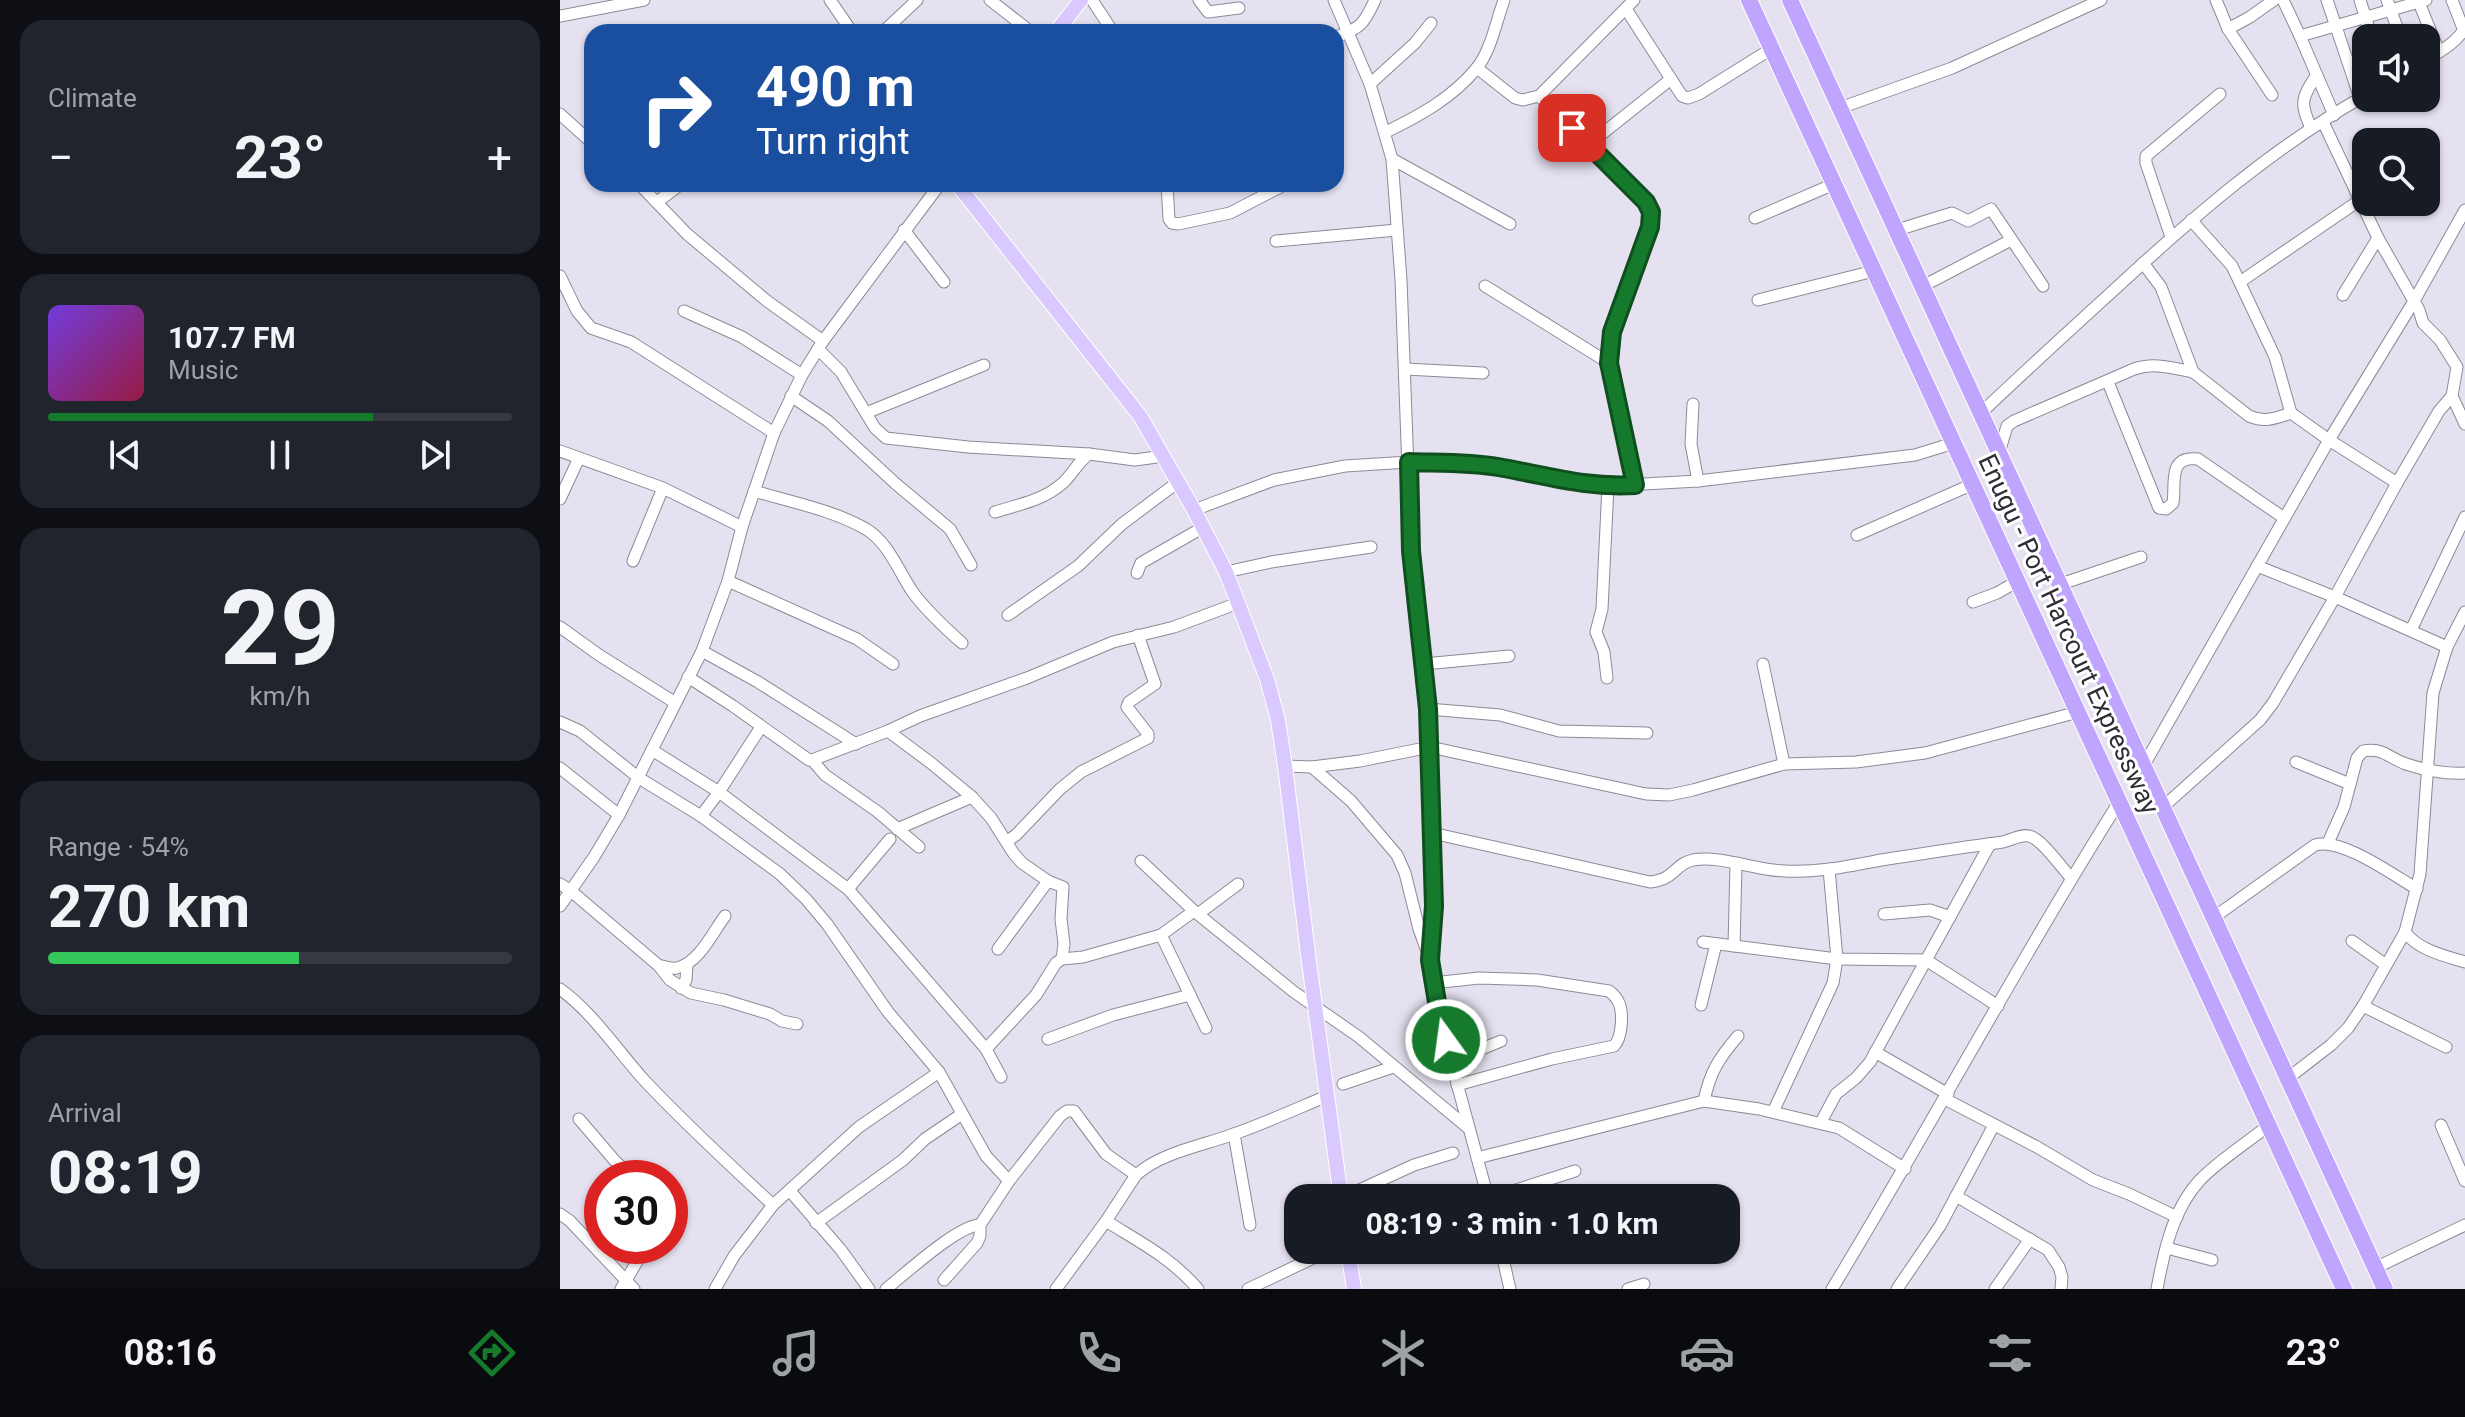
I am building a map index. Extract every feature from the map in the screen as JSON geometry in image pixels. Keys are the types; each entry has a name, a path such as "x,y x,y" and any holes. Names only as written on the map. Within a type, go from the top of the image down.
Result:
{"highway":[{"name":"Enugu - Port Harcourt Expressway","path":"1749,0 2344,1289"},
{"name":"Enugu - Port Harcourt Expressway","path":"1790,0 2385,1289"}],"main road":[{"path":"1062,24 1081,0"},
{"path":"963,192 1140,416 1226,572 1267,679 1278,720 1285,766 1340,1184"},
{"path":"1350,1264 1354,1289"}],"street":[{"path":"560,16 644,0"},
{"path":"830,0 846,24"},
{"path":"892,24 917,0"},
{"path":"990,0 1021,24"},
{"path":"1092,0 1108,24"},
{"path":"1199,0 1208,12 1239,8"},
{"path":"1334,0 1339,24"},
{"path":"1344,34 1359,28 1366,21 1375,0"},
{"path":"1386,132 1427,112 1477,68 1504,0"},
{"path":"1840,108 1952,68 2101,0"},
{"path":"2216,0 2228,29 2272,95"},
{"path":"2228,29 2274,0"},
{"path":"2283,0 2316,76 2328,118 2352,180"},
{"path":"2327,0 2352,68"},
{"path":"2360,0 2367,24"},
{"path":"2440,51 2459,37 2464,29 2452,0"},
{"path":"2300,36 2365,17 2389,5 2421,1 2429,24"},
{"path":"1477,68 1515,98 1523,100 1539,96 1630,4 1682,96 1694,97 1771,49"},
{"path":"2389,5 2396,24"},
{"path":"1370,84 1415,43 1431,23"},
{"path":"1344,38 1370,84 1392,159 1405,369 1411,551 1430,747 1434,906 1430,960 1440,1020 1485,1184"},
{"path":"2311,128 2302,101 2316,76"},
{"path":"1588,145 1671,79"},
{"path":"2171,237 2146,156 2220,94"},
{"path":"1539,96 1646,202 1651,212 1650,227 1612,332 1609,363 1635,485"},
{"path":"1981,413 2191,220 2262,163 2352,104"},
{"path":"561,118 584,137"},
{"path":"1392,159 1510,224"},
{"path":"1755,218 1834,184"},
{"path":"647,192 687,234 820,345 880,434 895,440 1011,451 1089,454 1135,460 1164,456"},
{"path":"657,202 670,192"},
{"path":"560,906 566,888 619,815 702,651 728,581 742,527 774,433 791,396 820,345 934,192"},
{"path":"1167,192 1169,219 1178,224 1230,213 1270,192"},
{"path":"2240,282 2352,205"},
{"path":"1897,230 1952,213 1968,221 1991,209 2043,286"},
{"path":"2144,765 2329,440 2414,301 2465,210"},
{"path":"2368,216 2423,323 2440,340 2457,367"},
{"path":"2191,220 2232,266 2275,357 2291,413 2397,483"},
{"path":"904,230 944,282"},
{"path":"1276,241 1397,230"},
{"path":"2343,295 2378,238"},
{"path":"1923,286 2011,240"},
{"path":"2143,263 2161,287 2193,372"},
{"path":"1758,300 1874,271"},
{"path":"560,276 577,311 591,328 631,342 774,433"},
{"path":"1485,286 1609,363"},
{"path":"684,311 742,337 802,375"},
{"path":"2401,319 2423,323"},
{"path":"2163,807 2260,720 2273,703 2397,483 2439,411 2452,396 2457,367 2465,355"},
{"path":"866,413 984,365"},
{"path":"1998,453 2007,426 2014,421 2144,365 2193,372 2249,416 2259,420 2291,413"},
{"path":"1405,369 1483,373"},
{"path":"2108,382 2159,508 2166,509 2173,503 2174,471 2181,462 2190,458 2198,459 2284,518"},
{"path":"791,396 828,421 950,529 971,565"},
{"path":"2452,396 2465,424"},
{"path":"1693,404 1691,444 1698,481"},
{"path":"1194,510 1274,480 1345,466 1409,462 1495,466 1573,483 1635,485 1698,481 1915,455 1954,443"},
{"path":"560,451 663,488 742,527"},
{"path":"1068,453 1077,464"},
{"path":"995,512 1038,500 1066,480 1089,454"},
{"path":"560,499 579,458"},
{"path":"1008,615 1078,566 1122,524 1178,482"},
{"path":"1857,535 1973,484"},
{"path":"1607,678 1604,652 1596,632 1602,609 1608,486"},
{"path":"633,561 663,488"},
{"path":"754,491 834,515 868,530 882,543 913,592 962,643"},
{"path":"2411,630 2465,517"},
{"path":"1137,573 1141,563 1202,528"},
{"path":"1226,572 1371,547"},
{"path":"2058,585 2141,557"},
{"path":"2257,566 2447,647"},
{"path":"728,581 857,639 893,664"},
{"path":"1973,602 2018,581"},
{"path":"812,760 1113,642 1174,627 1238,603"},
{"path":"2287,1079 2348,1028 2405,932 2420,874 2433,693 2447,647 2465,612"},
{"path":"560,627 674,702"},
{"path":"1007,841 1081,772 1148,738 1127,707 1129,702 1155,684 1138,635"},
{"path":"702,651 758,682 856,744"},
{"path":"1424,664 1509,656"},
{"path":"1763,664 1784,764"},
{"path":"688,677 812,760 825,775 894,834 919,847"},
{"path":"1428,709 1500,715 1559,731 1647,733"},
{"path":"1285,766 1312,767 1360,761 1430,747 1646,794 1669,795 1784,764 1856,762 1925,753 2078,712"},
{"path":"560,722 580,731 639,778 701,816 780,874 806,899 888,1012 939,1072 986,1156 1009,1181"},
{"path":"701,816 761,727"},
{"path":"888,731 972,797 1022,863 1048,881 1060,885 1064,891 1062,959 1050,971 1036,995 986,1049"},
{"path":"652,750 719,792 848,889 986,1049 1001,1077"},
{"path":"2328,843 2344,807 2357,758 2366,750 2385,752 2402,763 2426,769 2465,773"},
{"path":"2296,762 2350,784"},
{"path":"1312,767 1351,801 1397,855 1430,960"},
{"path":"560,768 619,815"},
{"path":"848,889 894,834 972,797"},
{"path":"1835,1288 2071,878 2119,802"},
{"path":"1432,833 1650,882 1663,881 1691,861 1718,859 1736,865 1784,871 1829,869 2003,842 2025,835 2033,836 2071,878"},
{"path":"2213,918 2315,845 2328,843 2345,849 2417,889"},
{"path":"1821,1122 1836,1094 1863,1071 1875,1052 1990,844"},
{"path":"1141,861 1196,913 1315,1007 1359,1037 1468,1128"},
{"path":"1734,946 1736,865"},
{"path":"1773,1112 1828,996 1837,959 1829,869"},
{"path":"998,949 1048,881"},
{"path":"1062,959 1083,957 1161,935 1238,884"},
{"path":"566,888 681,988 797,1024"},
{"path":"1884,914 1930,910 1950,917"},
{"path":"658,965 672,968 687,964 725,916"},
{"path":"2405,932 2419,945 2465,962"},
{"path":"1161,935 1206,1028"},
{"path":"2352,941 2386,965"},
{"path":"1703,942 1837,959 1926,960 1998,1006"},
{"path":"1701,1005 1716,944"},
{"path":"681,988 686,980 687,964"},
{"path":"1433,983 1479,978 1537,980 1609,991 1618,999 1620,1038 1614,1046 1457,1085"},
{"path":"560,989 594,1022 678,1117 773,1205"},
{"path":"1048,1039 1113,1015 1190,995"},
{"path":"2363,1006 2446,1047"},
{"path":"1704,1101 1708,1080 1715,1066 1738,1036"},
{"path":"1452,1061 1501,1041"},
{"path":"1875,1052 1946,1097 2093,1180 2177,1217"},
{"path":"1343,1084 1393,1067"},
{"path":"715,1289 734,1256 773,1205 859,1127 939,1072"},
{"path":"1056,1289 1142,1169 1327,1096"},
{"path":"1477,1158 1704,1101 1773,1112 1839,1128 1905,1169"},
{"path":"944,1280 977,1243 980,1225 1009,1181 1067,1111 1074,1111 1106,1154 1136,1175"},
{"path":"816,1223 962,1114"},
{"path":"579,1119 614,1160"},
{"path":"1897,1289 1940,1226 1994,1125"},
{"path":"2157,1289 2182,1205 2200,1179 2269,1125"},
{"path":"2441,1125 2465,1181"},
{"path":"1234,1134 1250,1225"},
{"path":"1373,1184 1414,1165 1453,1153"},
{"path":"1534,1184 1575,1171"},
{"path":"790,1191 841,1250 869,1289"},
{"path":"1956,1196 2048,1250 2062,1277 2061,1289"},
{"path":"560,1214 570,1221 627,1286 637,1264"},
{"path":"1106,1221 1165,1257 1198,1289"},
{"path":"886,1289 925,1256 969,1227 980,1225"},
{"path":"2375,1268 2465,1225"},
{"path":"1995,1289 2030,1239"},
{"path":"2167,1248 2212,1260"},
{"path":"1248,1289 1301,1264"},
{"path":"1504,1264 1510,1289"},
{"path":"1628,1289 1644,1284"}],"route":[{"path":"1446,1040 1430,960 1434,906 1428,709 1411,551 1409,462 1495,466 1573,483 1635,485 1609,363 1610,345 1650,227 1651,212 1646,202 1572,128"}]}
